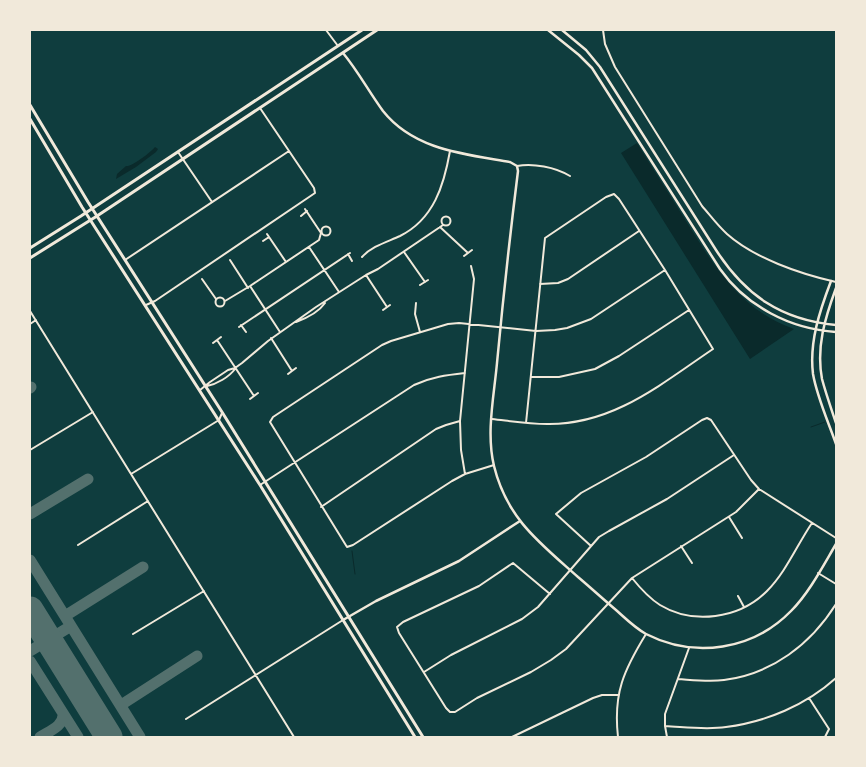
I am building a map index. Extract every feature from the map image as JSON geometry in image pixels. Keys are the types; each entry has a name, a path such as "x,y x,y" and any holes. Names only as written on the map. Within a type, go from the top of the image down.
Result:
{"main road":[{"path":"30,248 339,48 362,30"},
{"path":"30,258 97,216 377,30"},
{"path":"339,48 343,53"},
{"path":"30,105 31,110 92,209 206,386 423,737"},
{"path":"30,119 90,220 200,390 415,737"}],"street":[{"path":"326,30 339,48"},
{"path":"548,30 579,55 592,68 728,280 749,299 769,313 787,321 819,330 836,332"},
{"path":"562,30 586,50 600,67 731,272 746,288 769,305 791,316 836,325"},
{"path":"603,30 605,44 615,67 702,206 716,222 735,240 763,256 806,274 836,282"},
{"path":"343,53 381,108 397,125 421,142 450,151 510,162 517,166 527,164 561,170 570,176"},
{"path":"145,306 152,303 315,193 314,188 260,108"},
{"path":"125,260 289,150"},
{"path":"362,257 371,249 406,233 418,223 428,211 442,188 450,151"},
{"path":"178,152 212,202"},
{"path":"517,166 518,172 501,327 491,438 494,465 503,492 512,510 520,521 539,543 646,634 671,644 689,648 707,649 725,647 747,641 778,623 792,610 836,544"},
{"path":"492,419 526,423 547,424 578,421 603,415 645,396 713,349 665,270 619,199 614,194 606,197 545,238 526,423"},
{"path":"202,279 216,299 215,303 218,307 223,306 225,301 249,287 319,240 321,233 322,228 324,226 330,229 330,232 328,235 323,235 321,233 306,210 301,216"},
{"path":"445,216 450,217 450,224 447,226 443,224 442,218 445,216"},
{"path":"200,390 225,372 235,368 249,358 271,338 316,306 378,269 443,224"},
{"path":"440,227 468,253"},
{"path":"540,284 558,283 568,279 639,231"},
{"path":"263,241 268,236 286,262"},
{"path":"309,247 339,292"},
{"path":"464,256 472,250"},
{"path":"404,252 425,282"},
{"path":"246,332 240,326 349,254 352,261"},
{"path":"230,260 280,332"},
{"path":"465,474 461,450 460,421 474,279 471,266"},
{"path":"494,465 465,474 440,488 353,545 347,546 321,507 270,422 273,418 390,341 448,324 470,324 536,331 555,330 584,322 665,270"},
{"path":"366,275 387,308"},
{"path":"420,285 428,280"},
{"path":"831,281 812,364 813,375 836,444"},
{"path":"836,288 819,330 821,372 836,423"},
{"path":"216,299 222,298 225,301"},
{"path":"294,323 308,318 325,302"},
{"path":"416,303 415,314 420,332"},
{"path":"383,310 390,305"},
{"path":"531,377 559,377 595,369 619,356 689,310"},
{"path":"30,311 294,737"},
{"path":"30,324 36,320"},
{"path":"213,343 221,337"},
{"path":"271,338 292,371"},
{"path":"217,340 254,396"},
{"path":"206,386 213,385 231,374 235,368"},
{"path":"288,374 296,368"},
{"path":"225,372 227,376"},
{"path":"260,486 414,385 426,379 442,375 465,373"},
{"path":"250,399 258,393"},
{"path":"30,450 93,412"},
{"path":"131,474 218,420 222,412"},
{"path":"591,546 556,514 581,493 646,457 707,418 711,420 751,480 759,489 836,538"},
{"path":"321,507 436,429 460,421"},
{"path":"424,672 451,655 522,619 538,607 599,537 667,499 734,455"},
{"path":"550,594 513,563 479,586 403,622 397,627 399,633 446,708 450,712 455,712 477,698 531,672 566,649 632,578 729,517 743,507 759,489"},
{"path":"78,545 148,502"},
{"path":"729,517 742,538"},
{"path":"186,719 349,616 376,601 459,561 520,521"},
{"path":"632,578 646,594 660,605 673,611 708,617 734,612 757,600 774,582 812,523"},
{"path":"681,546 692,563"},
{"path":"818,573 836,584"},
{"path":"133,634 204,591"},
{"path":"738,596 744,608"},
{"path":"678,679 695,681 723,680 743,676 766,668 790,654 812,635 828,617 836,604"},
{"path":"618,737 618,695 624,673 646,634"},
{"path":"667,737 665,714 689,648"},
{"path":"665,726 702,728 726,727 748,723 788,710 809,698 836,678"},
{"path":"512,737 592,698 602,695 618,695"},
{"path":"809,698 829,729 825,737"}],"water":[{"path":"637,143 707,254 730,285 758,310 775,321 794,329 750,359 621,153"},
{"path":"155,147 158,149 156,152 136,167 116,179 117,174 126,166 137,162"}],"waterway":[{"path":"811,427 825,422"},
{"path":"352,551 355,574"}],"taxiway":[{"path":"30,514 88,479"},
{"path":"30,560 140,737"},
{"path":"65,616 143,567"},
{"path":"30,651 71,626"},
{"path":"121,705 197,656"},
{"path":"30,661 78,737"},
{"path":"40,737 59,725 63,718 63,714"}],"runway":[{"path":"30,610 109,737"}]}
